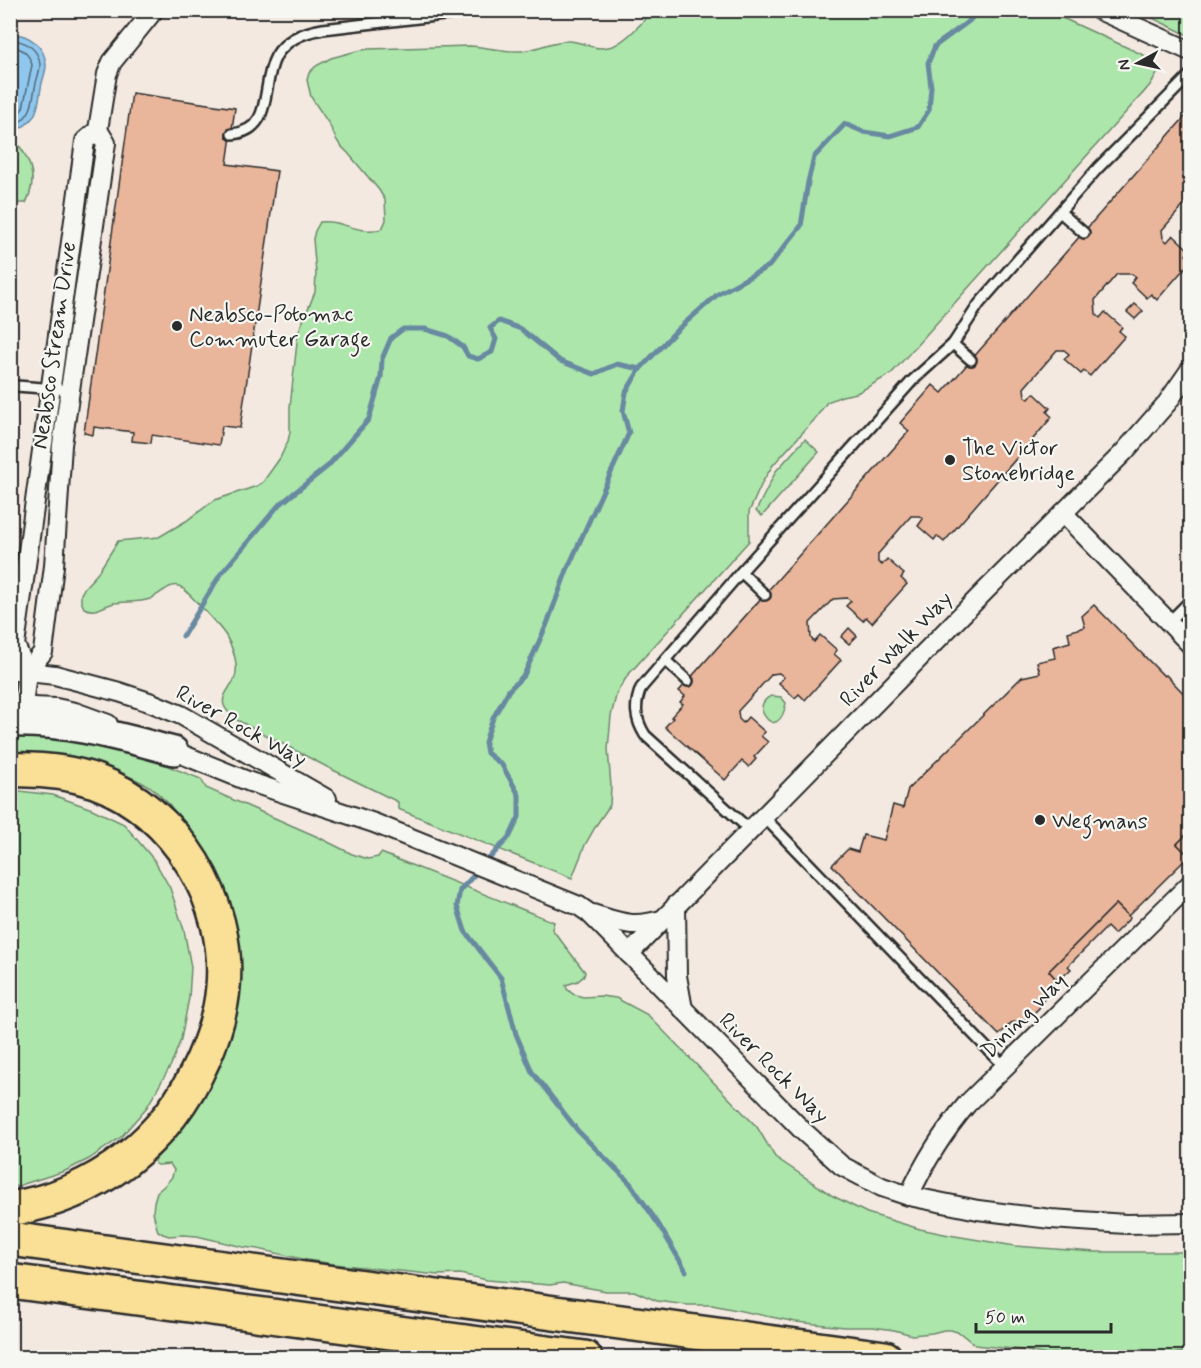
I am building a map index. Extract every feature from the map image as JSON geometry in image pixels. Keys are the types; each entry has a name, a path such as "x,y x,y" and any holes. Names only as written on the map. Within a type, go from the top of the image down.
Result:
{"highway":[{"path":"10,770 48,771 75,776 122,793 144,808 183,848 196,869 209,896 219,932 223,962 223,987 210,1044 194,1080 159,1131 121,1163 89,1183 60,1197 10,1209"},
{"path":"10,1239 885,1358"},
{"path":"10,1281 585,1358"}],"main road":[{"path":"15,712 174,752"}],"street":[{"name":"Neabsco Stream Drive","path":"15,712 19,671 15,645 85,141 98,130 107,74 112,62 154,10"},
{"path":"1099,10 1191,51"},
{"name":"Neabsco Stream Drive","path":"19,671 43,652 54,566 62,445 106,143 98,130"},
{"name":"River Walk Way","path":"629,954 1124,452 1167,403 1191,370"},
{"path":"1063,513 1191,644"},
{"name":"River Rock Way","path":"19,671 55,675 119,692 181,716 308,789 374,823"},
{"name":"River Rock Way","path":"174,752 250,783 374,823 584,909 803,1131 842,1166 882,1187 909,1196 978,1210 1051,1219 1126,1224 1191,1223"},
{"name":"Dining Way","path":"909,1196 918,1176 955,1118 1191,884"},
{"path":"676,905 677,976 683,1009"},
{"path":"584,909 634,925 662,920"}],"lane":[{"path":"232,134 247,131 260,119 276,57 299,35 322,29 487,10"},
{"path":"1005,1067 757,823 651,741 641,729 636,715 636,700 646,682 741,572 912,381 953,344 979,304 1098,168 1191,75"},
{"path":"1060,212 1083,233"},
{"path":"953,344 971,360"},
{"path":"16,386 70,390"},
{"path":"741,572 765,594"},
{"path":"1169,622 1191,601"},
{"path":"665,660 688,681"}],"green space":[{"path":"1045,10 1152,59 1158,67 1156,76 891,374 857,393 827,402 815,419 773,465 749,512 749,541 628,675 617,692 611,716 608,749 610,805 585,845 572,878 398,809 398,802 235,719 225,708 223,701 236,675 235,658 231,646 218,626 183,588 175,586 168,588 146,600 114,603 96,610 84,608 81,594 118,541 159,537 215,500 263,482 280,458 290,432 290,407 298,333 315,292 313,239 315,231 320,222 364,230 382,229 386,220 385,200 379,190 340,145 311,97 307,80 309,73 316,66 331,58 368,49 470,46 521,51 567,41 599,48 608,47 628,36 644,20 649,11"},
{"path":"1137,11 1190,11 1190,36 1140,12"},
{"path":"11,134 27,158 32,175 32,184 26,203 11,203"},
{"path":"805,439 819,452 762,516 756,511 776,471"},
{"path":"772,696 781,697 786,703 777,722 770,721 762,711 765,700"},
{"path":"57,734 107,742 201,779 206,788 352,854 368,859 378,857 381,853 554,922 552,929 585,972 578,981 566,985 567,989 583,997 616,998 648,1015 757,1127 775,1157 833,1196 867,1213 920,1229 1015,1246 1095,1252 1190,1252 1190,1351 1148,1358 1090,1358 1066,1353 1043,1354 975,1345 960,1333 951,1330 912,1335 873,1327 845,1327 796,1322 712,1305 687,1305 657,1301 634,1291 606,1291 563,1283 550,1285 487,1280 460,1274 438,1275 334,1264 197,1236 163,1234 158,1231 156,1225 153,1212 154,1202 157,1192 172,1177 174,1170 170,1164 155,1164 155,1160 172,1140 207,1088 221,1059 238,971 228,899 219,878 193,834 180,821 170,805 151,787 103,767 11,753 10,736"},
{"path":"11,790 53,795 124,824 154,860 170,888 184,930 191,967 189,998 181,1039 171,1065 147,1107 121,1137 89,1159 65,1171 11,1188"}],"water":[{"path":"11,34 24,36 34,42 42,52 46,65 36,111 31,120 21,128 11,122"}],"building":[{"name":"Neabsco-Potomac Commuter Garage","path":"132,93 235,108 227,164 277,171 240,428 222,426 219,445 152,435 151,443 132,441 133,432 94,427 93,435 84,433"},
{"name":"The Victor Stonebridge","path":"1190,111 1190,198 1162,230 1163,238 1167,242 1173,235 1190,251 1186,255 1190,258 1190,262 1157,300 1151,294 1147,298 1131,283 1136,277 1132,274 1117,274 1095,300 1096,314 1100,318 1105,312 1122,327 1119,331 1125,336 1090,376 1084,371 1081,374 1064,359 1069,354 1064,350 1057,350 1024,388 1025,396 1029,399 1034,393 1050,408 1047,412 1052,417 944,542 937,536 934,540 918,526 923,519 919,516 911,516 878,554 878,562 882,565 887,559 904,574 901,578 907,584 872,623 866,617 863,621 846,606 851,601 847,598 833,599 810,623 811,638 814,642 820,635 837,650 834,654 841,660 805,700 799,694 795,698 779,683 784,677 779,673 772,674 738,711 739,719 743,723 748,717 765,732 761,736 768,742 754,757 756,759 749,767 742,761 725,780 665,727 683,704 680,702 685,696 679,691 909,431 900,423 933,385 942,393"},
{"path":"1135,304 1143,311 1135,319 1127,312"},
{"name":"Wegmans","path":"1094,605 1190,700 1190,831 1177,844 1189,856 1128,916 1116,904 1049,971 1056,979 1047,987 1039,1008 1023,1020 1011,1023 999,1035 832,865 848,849 858,852 863,835 884,840 893,805 903,808 908,789 1022,677 1040,673 1037,662 1055,658 1053,647 1070,642 1068,632 1085,627 1082,616"},
{"path":"849,628 857,636 849,644 841,637"},
{"path":"1190,831 1190,855 1189,856 1177,844"},
{"path":"1116,904 1130,918 1114,934 1107,927 1068,966 1071,969 1058,981 1049,971"}],"waterway":[{"path":"485,863 510,836 519,817 519,795 502,765 487,753 485,742 493,718 509,690 524,675 547,624 567,570 629,433 623,411 626,392 640,369 677,330 718,294 769,266 801,226 814,157 845,124 864,132 890,136 918,127 929,110 931,87 928,63 935,46 969,21 979,10"},
{"path":"183,636 220,575 278,506 328,466 369,419 381,377 382,359 391,338 403,329 425,329 448,336 463,347 468,356 478,359 492,352 496,339 490,328 499,321 521,329 560,361 594,374 617,364 640,369"},
{"path":"479,870 460,890 457,906 465,931 501,978 516,1034 532,1072 578,1131 630,1183 659,1225 686,1271"}],"place":[{"name":"Neabsco-Potomac Commuter Garage","path":"177,326"},
{"name":"The Victor Stonebridge","path":"950,460"},
{"name":"Wegmans","path":"1040,820"}]}
